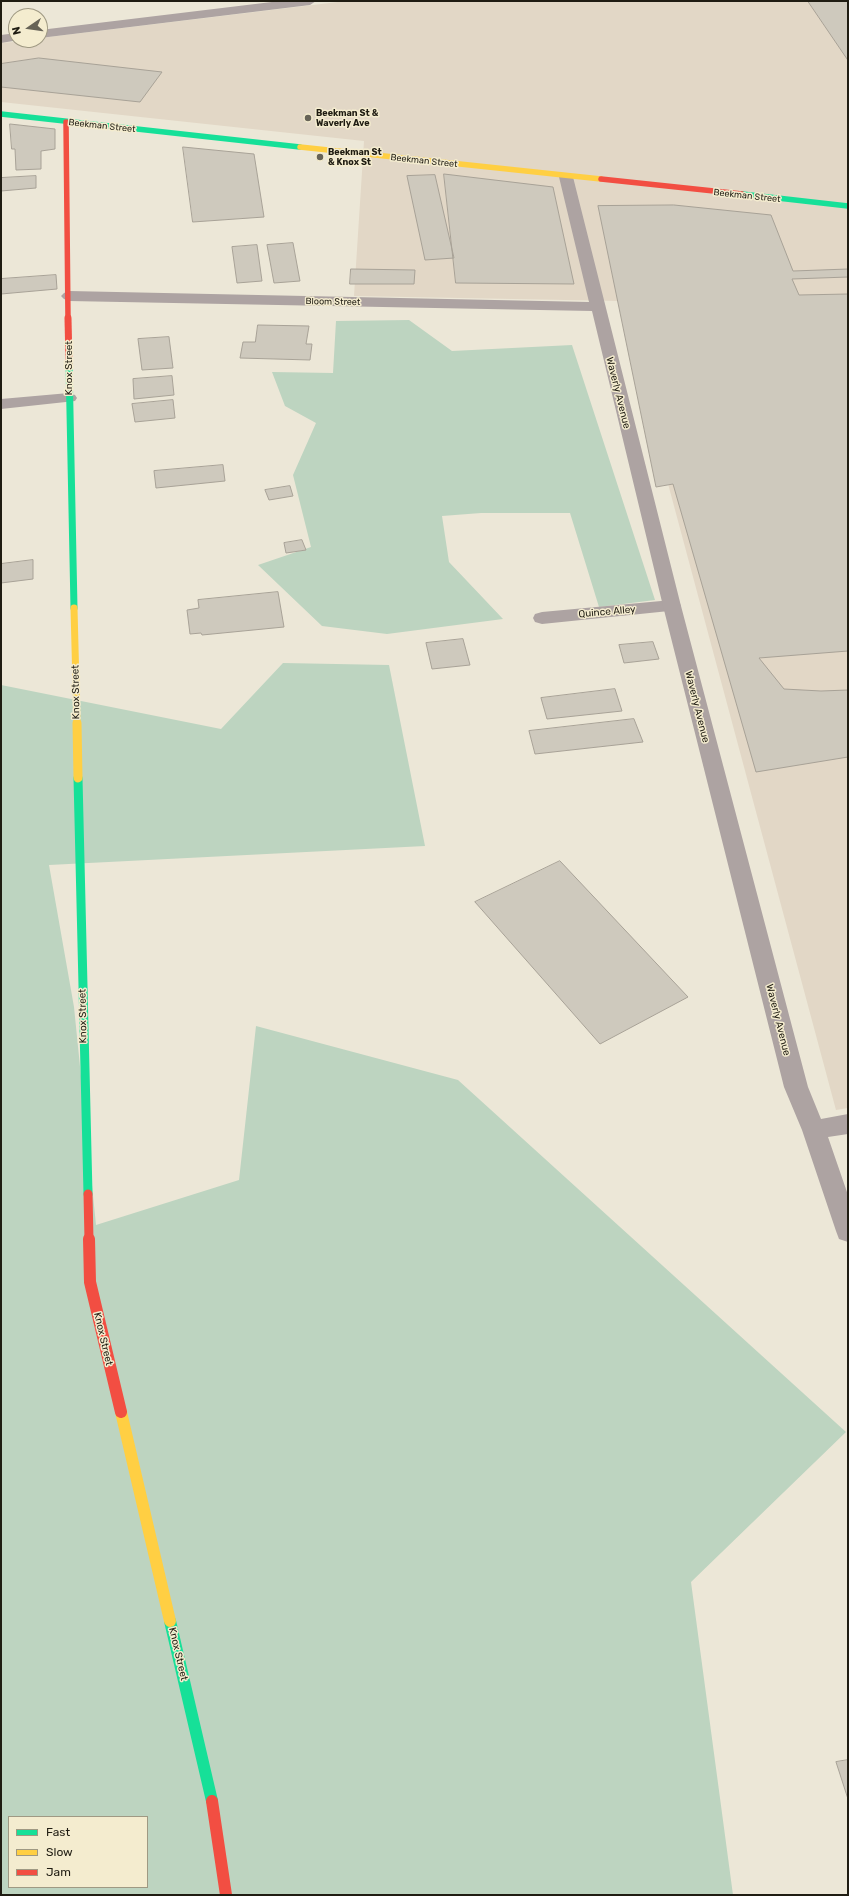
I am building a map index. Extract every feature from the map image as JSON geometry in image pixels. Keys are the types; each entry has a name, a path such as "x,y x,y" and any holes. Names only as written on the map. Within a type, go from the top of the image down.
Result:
{"street":[{"path":"48,33 310,1"},
{"name":"Beekman Street","path":"1,114 566,177 848,206"},
{"name":"Knox Street","path":"66,122 69,398 90,1282 214,1808 226,1895"},
{"name":"Waverly Avenue","path":"566,177 672,606 796,1087 814,1130 848,1231"},
{"name":"Bloom Street","path":"69,296 597,307"},
{"path":"1,404 69,398"},
{"name":"Quince Alley","path":"542,618 672,606"},
{"path":"814,1130 848,1124"}],"shaded area":[{"path":"346,1 848,1 848,1108 836,1110 619,301 354,296 364,141 1,102 1,43 8,42 8,48 48,48 48,37"}],"green space":[{"path":"409,320 452,351 572,345 655,600 599,607 570,513 481,513 442,516 449,562 503,619 387,634 322,626 258,565 311,547 293,475 316,423 285,406 272,372 333,373 336,321"},
{"path":"283,663 389,665 425,846 49,865 74,1007 96,1225 239,1180 256,1026 458,1080 846,1432 691,1582 733,1895 1,1895 1,685 221,729"}],"building":[{"path":"808,1 848,1 848,60"},
{"path":"39,58 162,72 140,102 1,87 1,64"},
{"path":"10,124 55,129 55,149 41,151 41,169 16,170 15,149 12,149"},
{"path":"183,147 254,154 264,217 193,222"},
{"path":"444,174 553,187 574,284 456,283"},
{"path":"435,175 454,258 425,260 407,176"},
{"path":"36,176 36,188 1,191 1,178"},
{"path":"674,205 771,215 793,271 848,269 848,277 792,279 799,295 848,294 848,651 759,658 784,689 821,691 848,690 848,757 756,772 673,484 656,487 598,206"},
{"path":"293,243 300,281 274,283 267,245"},
{"path":"257,245 262,281 237,283 232,247"},
{"path":"351,269 415,270 414,284 350,284"},
{"path":"56,275 57,289 1,294 1,279"},
{"path":"258,325 309,326 306,344 312,344 310,360 240,358 243,342 255,342"},
{"path":"169,337 173,368 142,370 138,339"},
{"path":"172,376 174,395 134,399 133,379"},
{"path":"173,400 175,418 135,422 132,404"},
{"path":"223,465 225,481 156,488 154,471"},
{"path":"290,486 293,496 269,500 265,490"},
{"path":"302,540 306,550 286,553 284,543"},
{"path":"33,560 33,579 1,583 1,564"},
{"path":"278,592 284,627 202,635 201,633 190,634 187,610 199,608 198,600"},
{"path":"463,639 470,665 432,669 426,643"},
{"path":"653,642 659,659 624,663 619,645"},
{"path":"615,689 622,711 547,719 541,698"},
{"path":"634,719 643,742 535,754 529,731"},
{"path":"560,861 688,997 600,1044 475,902"},
{"path":"848,1760 848,1799 836,1762"}],"traffic: fast":[{"path":"1,114 300,147"},
{"path":"742,194 848,206"},
{"path":"69,363 74,608"},
{"path":"78,778 88,1194"},
{"path":"170,1621 212,1801"}],"traffic: slow":[{"path":"300,147 601,179"},
{"path":"74,608 78,778"},
{"path":"121,1412 170,1621"}],"traffic: jam":[{"path":"66,122 69,363"},
{"path":"601,179 742,194"},
{"path":"88,1194 90,1282 121,1412"},
{"path":"212,1801 226,1895"}],"place":[{"name":"Beekman St & Waverly Ave","path":"308,118"},
{"name":"Beekman St & Knox St","path":"320,157"}]}
